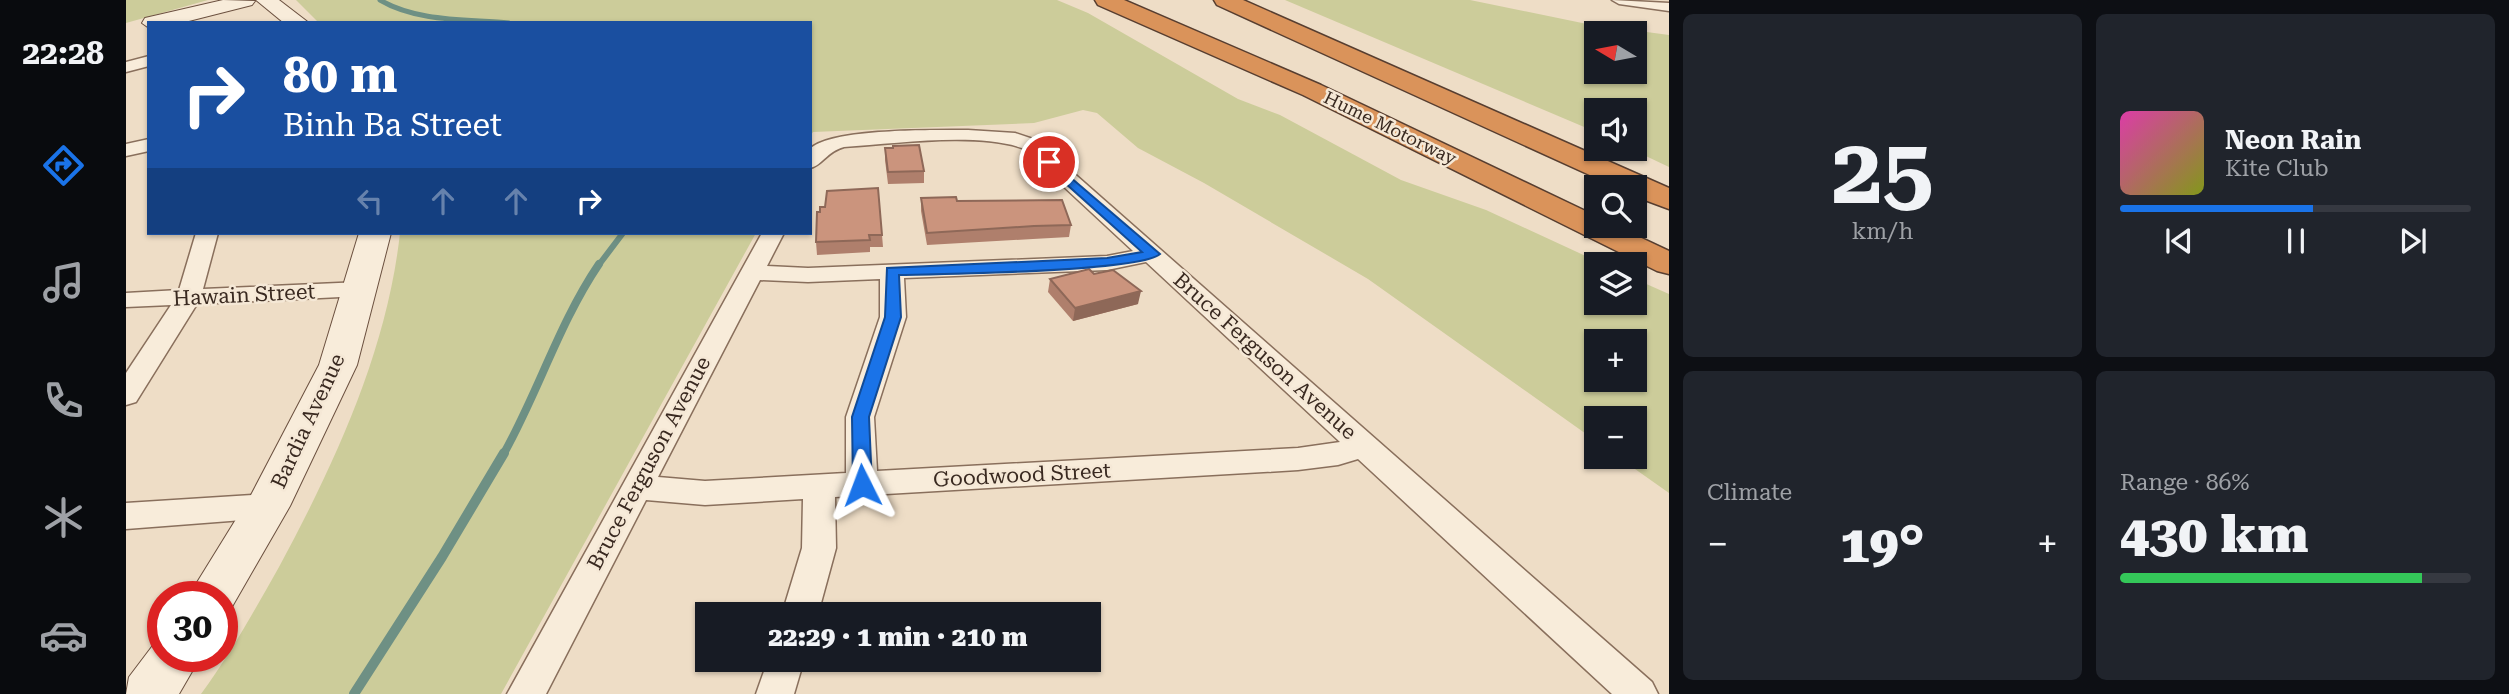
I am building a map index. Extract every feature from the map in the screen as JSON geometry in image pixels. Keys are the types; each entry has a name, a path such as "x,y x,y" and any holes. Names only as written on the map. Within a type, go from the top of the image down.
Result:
{"highway":[{"name":"Hume Motorway","path":"1106,0 1312,90 1669,264"},
{"path":"1225,0 1669,200"}],"street":[{"path":"159,21 253,0 293,21"},
{"path":"1619,0 1669,7"},
{"path":"126,67 147,62"},
{"name":"Bruce Ferguson Avenue","path":"812,159 818,151 835,142 990,136 1017,139 1029,144 1639,694"},
{"path":"126,150 147,145"},
{"path":"126,395 189,297 206,235"},
{"name":"Bardia Avenue","path":"222,581 268,506 338,365 374,235"},
{"name":"Bruce Ferguson Avenue","path":"526,694 772,235"},
{"path":"752,273 808,275 1107,262 1153,254"},
{"path":"862,485 860,417 893,317 892,271"},
{"name":"Hawain Street","path":"126,300 361,289"},
{"name":"Goodwood Street","path":"636,487 705,493 862,485 1298,459 1338,454 1364,445"},
{"path":"804,602 820,548 819,486"},
{"path":"126,516 268,506"},
{"path":"148,694 164,672"},
{"path":"775,694 782,672"}],"green space":[{"path":"126,0 208,0 126,23"},
{"path":"296,0 1057,0 1088,13 1238,99 1280,115 1401,180 1486,210 1584,255 1584,315 1647,315 1647,284 1669,294 1669,493 1635,469 1647,469 1647,406 1584,406 1584,432 1368,279 1204,183 1138,148 1097,113 1083,110 1034,123 812,133 812,21 317,21"},
{"path":"1285,0 1470,0 1584,23 1584,84 1647,84 1647,32 1669,35 1669,167 1647,157 1647,98 1584,98 1584,127"},
{"path":"400,235 755,235 501,694 201,694 216,672 238,672 238,637 279,567 320,488 356,405 383,320"}],"building":[{"path":"919,145 924,171 888,172 885,148"},
{"path":"878,188 882,235 869,235 870,240 816,242 817,212 820,212 820,207 825,207 827,191"},
{"path":"956,197 957,201 1062,200 1071,225 927,233 921,198"},
{"path":"1089,269 1094,274 1113,270 1141,291 1075,308 1050,279"}],"waterway":[{"path":"380,0 426,16 476,21"},
{"path":"598,266 621,235"},
{"path":"503,455 572,310 599,264"},
{"path":"354,694 442,557 504,453"}],"route":[{"path":"862,485 860,417 893,317 892,271 1107,262 1153,254 1049,162"}]}
